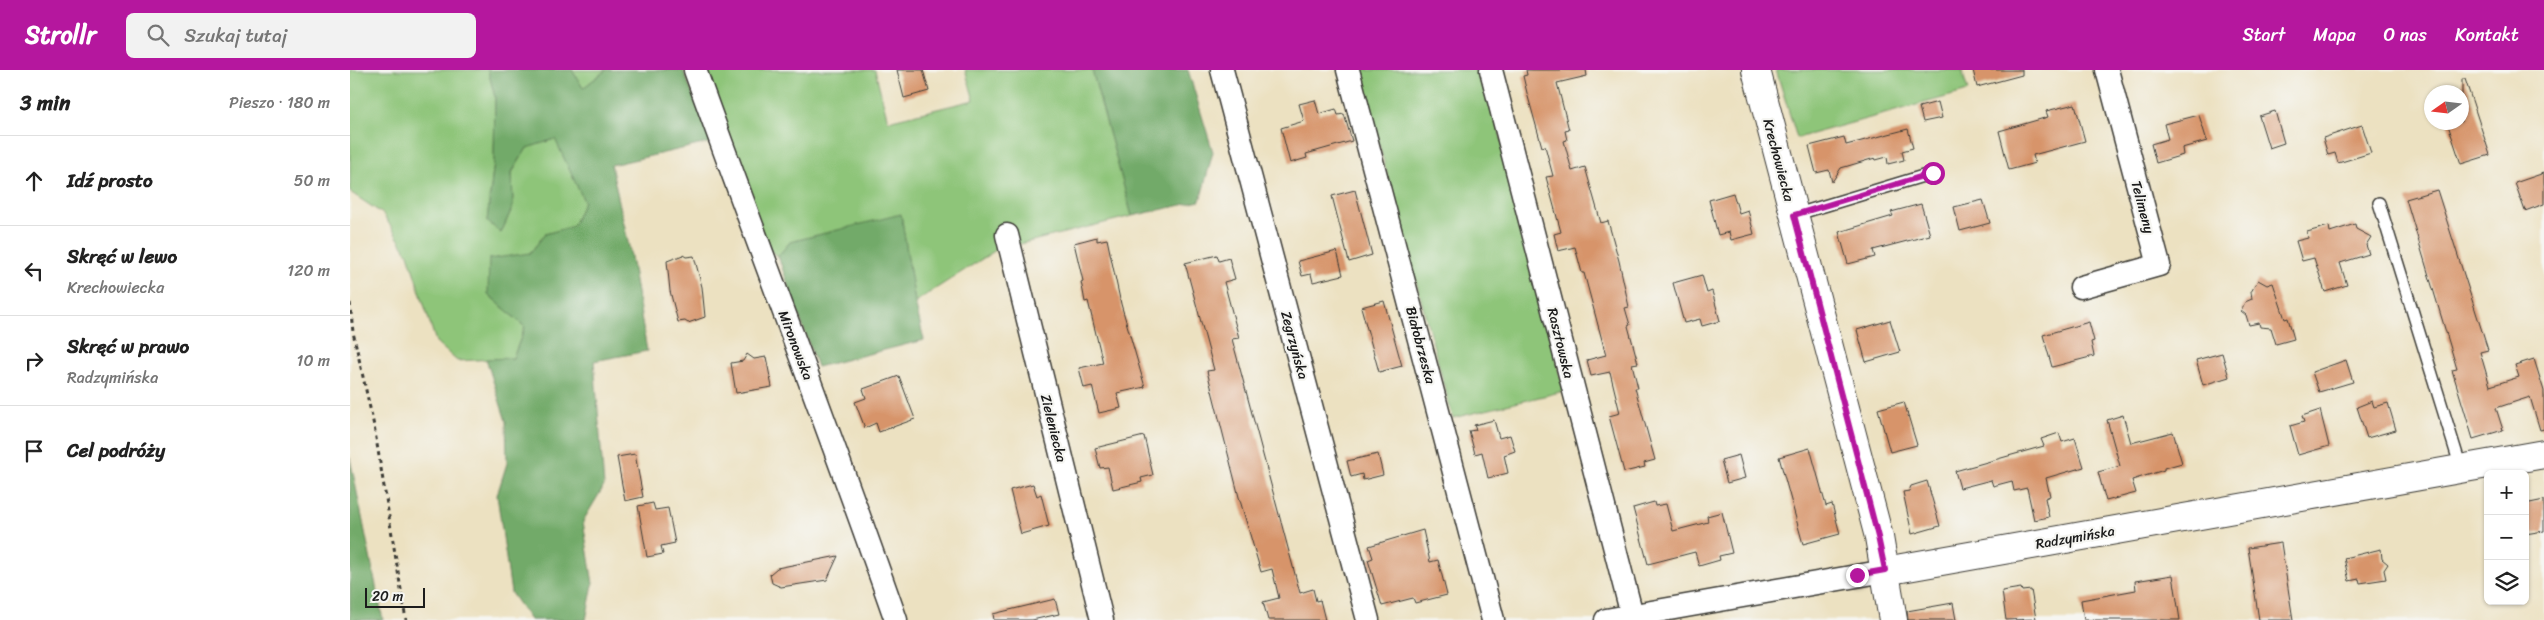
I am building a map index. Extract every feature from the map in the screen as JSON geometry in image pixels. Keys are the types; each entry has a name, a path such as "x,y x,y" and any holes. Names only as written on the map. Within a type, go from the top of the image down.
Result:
{"street":[{"name":"Mironowska","path":"695,70 753,231 851,489 896,620"},
{"name":"Zegrzyńska","path":"1222,70 1368,620"},
{"name":"Białobrzeska","path":"1348,70 1493,620"},
{"name":"Rasztowska","path":"1491,70 1632,615"},
{"name":"Krechowiecka","path":"1756,70 1876,528 1893,620"},
{"name":"Telimeny","path":"2081,287 2159,265 2107,70"},
{"name":"Zieleniecka","path":"1007,235 1102,620"},
{"name":"Radzymińska","path":"1606,620 2544,454"}],"lane":[{"path":"1794,215 1933,173"},
{"path":"2379,203 2461,468"}],"path":[{"path":"350,303 353,332 374,426 406,620"}],"green space":[{"path":"350,70 488,70 495,97 494,162 487,221 501,233 513,206 512,173 527,148 555,138 584,201 573,227 545,234 530,253 488,294 525,327 513,358 457,361 436,342 408,254 383,214 350,192"},
{"path":"488,70 572,70 583,88 606,70 683,70 712,142 611,165 630,251 647,351 594,361 604,486 583,521 593,584 586,620 530,620 511,593 497,495 507,463 506,421 486,359 513,358 525,327 488,294 489,259 530,253 545,234 573,226 584,201 555,139 527,148 512,172 513,206 501,233 487,221 494,162 495,97"},
{"path":"572,70 606,70 583,88"},
{"path":"688,70 875,70 888,121 974,100 965,70 1092,70 1132,216 996,250 915,302 901,215 790,242 778,256 749,236"},
{"path":"1092,70 1188,70 1213,152 1200,201 1132,216"},
{"path":"1359,70 1484,70 1564,391 1453,418"},
{"path":"1776,70 1962,70 1968,91 1797,138"},
{"path":"901,214 915,302 924,340 817,367 778,256 790,242"},
{"path":"350,458 383,620 350,620"}],"building":[{"path":"897,70 923,70 929,91 904,98"},
{"path":"1526,70 1586,70 1587,76 1557,83 1569,130 1565,131 1567,140 1564,141 1572,171 1585,167 1601,223 1608,221 1619,261 1629,307 1625,308 1630,325 1628,326 1638,363 1632,364 1638,388 1635,388 1655,460 1644,463 1645,467 1624,472 1609,416 1620,413 1610,372 1591,376 1587,360 1606,355 1575,247 1558,251 1554,234 1561,232 1546,177 1553,176 1545,146 1542,147 1527,93 1523,76 1527,75"},
{"path":"1973,70 2022,70 2022,75 1977,87"},
{"path":"2462,79 2465,79 2467,85 2462,85"},
{"path":"2469,91 2490,155 2461,164 2450,130 2469,130"},
{"path":"1315,100 1319,114 1336,109 1338,115 1344,114 1352,141 1306,154 1307,158 1290,163 1281,128 1304,121 1299,104"},
{"path":"1938,102 1942,118 1923,122 1919,107"},
{"path":"2075,104 2085,141 2033,155 2035,163 2009,170 1999,131 2048,117 2046,111"},
{"path":"2275,111 2284,143 2269,148 2259,116"},
{"path":"2199,115 2207,141 2182,148 2183,155 2156,163 2151,144 2168,139 2164,124"},
{"path":"2362,125 2371,153 2338,163 2335,153 2328,155 2323,138"},
{"path":"1908,129 1913,148 1902,151 1904,160 1888,164 1887,157 1876,160 1875,158 1841,168 1832,182 1829,170 1816,173 1809,146 1844,137 1846,145"},
{"path":"2544,173 2544,204 2525,211 2515,183"},
{"path":"1355,190 1372,255 1349,262 1332,196"},
{"path":"2437,190 2488,350 2480,352 2490,386 2519,377 2515,365 2534,359 2544,391 2544,429 2540,430 2530,397 2496,408 2503,430 2473,439 2452,370 2457,369 2406,199"},
{"path":"1733,193 1739,213 1748,210 1754,234 1731,240 1729,232 1718,235 1709,200"},
{"path":"1983,200 1990,223 1960,231 1954,207"},
{"path":"1921,204 1930,235 1873,250 1875,257 1848,264 1839,232 1893,216 1891,212"},
{"path":"2355,224 2356,229 2371,237 2366,245 2369,254 2340,263 2347,285 2325,292 2314,258 2302,261 2296,241 2308,238 2307,232 2329,226 2330,232"},
{"path":"1097,237 1097,241 1107,239 1121,304 1145,387 1117,393 1121,408 1099,413 1092,386 1084,388 1079,368 1103,363 1088,301 1085,302 1081,282 1083,281 1074,243"},
{"path":"1337,251 1343,275 1313,282 1311,274 1302,276 1298,261"},
{"path":"683,255 686,257 694,256 702,287 705,317 688,323 685,321 678,322 670,291 667,261"},
{"path":"1217,255 1219,261 1229,258 1235,279 1224,282 1239,338 1232,339 1300,593 1313,589 1316,601 1320,600 1325,620 1268,620 1263,602 1279,598 1272,569 1261,572 1239,497 1207,371 1214,370 1185,263"},
{"path":"1702,275 1707,293 1712,291 1720,321 1702,326 1700,319 1684,323 1673,283"},
{"path":"2258,280 2267,285 2273,283 2285,319 2288,318 2294,339 2276,344 2271,328 2260,327 2259,323 2249,325 2246,315 2241,311 2245,302 2252,299 2251,292"},
{"path":"1384,301 1402,366 1379,372 1361,307"},
{"path":"1890,320 1900,352 1866,362 1857,330"},
{"path":"2089,322 2094,341 2091,342 2094,356 2052,367 2043,335"},
{"path":"2222,353 2229,377 2203,385 2196,360"},
{"path":"747,354 754,359 766,357 772,387 736,393 731,363 743,361"},
{"path":"2346,360 2353,382 2319,392 2312,372"},
{"path":"899,376 915,419 879,432 876,423 865,428 855,402 866,398 863,389"},
{"path":"2372,401 2374,407 2388,403 2396,430 2367,438 2357,407"},
{"path":"1904,402 1917,445 1890,452 1878,409"},
{"path":"2320,410 2329,446 2298,455 2290,426 2304,422 2302,416"},
{"path":"2123,415 2131,443 2173,432 2182,463 2132,480 2136,493 2106,501 2098,472 2120,466 2107,420"},
{"path":"1494,420 1499,438 1510,435 1515,451 1504,455 1508,473 1488,478 1482,452 1475,454 1469,431 1476,430 1474,425"},
{"path":"2059,433 2062,442 2075,438 2084,467 2046,478 2050,496 2045,498 2049,517 2034,520 2027,488 2014,491 2012,481 1993,486 1991,480 1960,488 1955,471 2044,446 2041,439"},
{"path":"1144,436 1153,475 1141,478 1142,482 1113,489 1108,467 1100,468 1095,448"},
{"path":"1810,448 1826,506 1832,504 1840,534 1803,544 1779,457"},
{"path":"635,454 643,497 625,501 617,457"},
{"path":"1378,454 1383,475 1363,480 1362,474 1351,477 1347,461"},
{"path":"1739,455 1745,478 1727,483 1721,460"},
{"path":"1927,481 1940,526 1912,534 1903,492 1909,491 1911,486"},
{"path":"1033,484 1037,496 1041,494 1049,526 1021,534 1010,490"},
{"path":"2544,500 2544,531 2529,533 2529,503"},
{"path":"1654,502 1655,506 1666,504 1673,531 1708,522 1707,516 1722,512 1732,553 1719,556 1720,560 1699,566 1695,552 1648,564 1633,508"},
{"path":"653,503 655,510 668,508 675,543 661,546 663,554 647,557 638,506"},
{"path":"1423,530 1430,562 1438,560 1447,595 1415,603 1413,598 1382,606 1368,560 1373,558 1369,546"},
{"path":"2281,543 2293,620 2259,620 2248,548"},
{"path":"2381,549 2382,559 2388,564 2384,570 2386,579 2360,583 2359,579 2349,581 2344,558"},
{"path":"838,556 827,580 781,587 772,583 770,574 777,568"},
{"path":"2173,575 2180,620 2084,620 2081,600 2136,590 2135,581"},
{"path":"2021,588 2022,591 2031,590 2036,619 2006,620 2002,591"},
{"path":"1055,599 1059,614 1032,620 994,620 993,614"},
{"path":"1953,603 1956,620 1908,620 1907,611"}],"route":[{"path":"1857,575 1885,570 1794,215 1933,173"}]}
